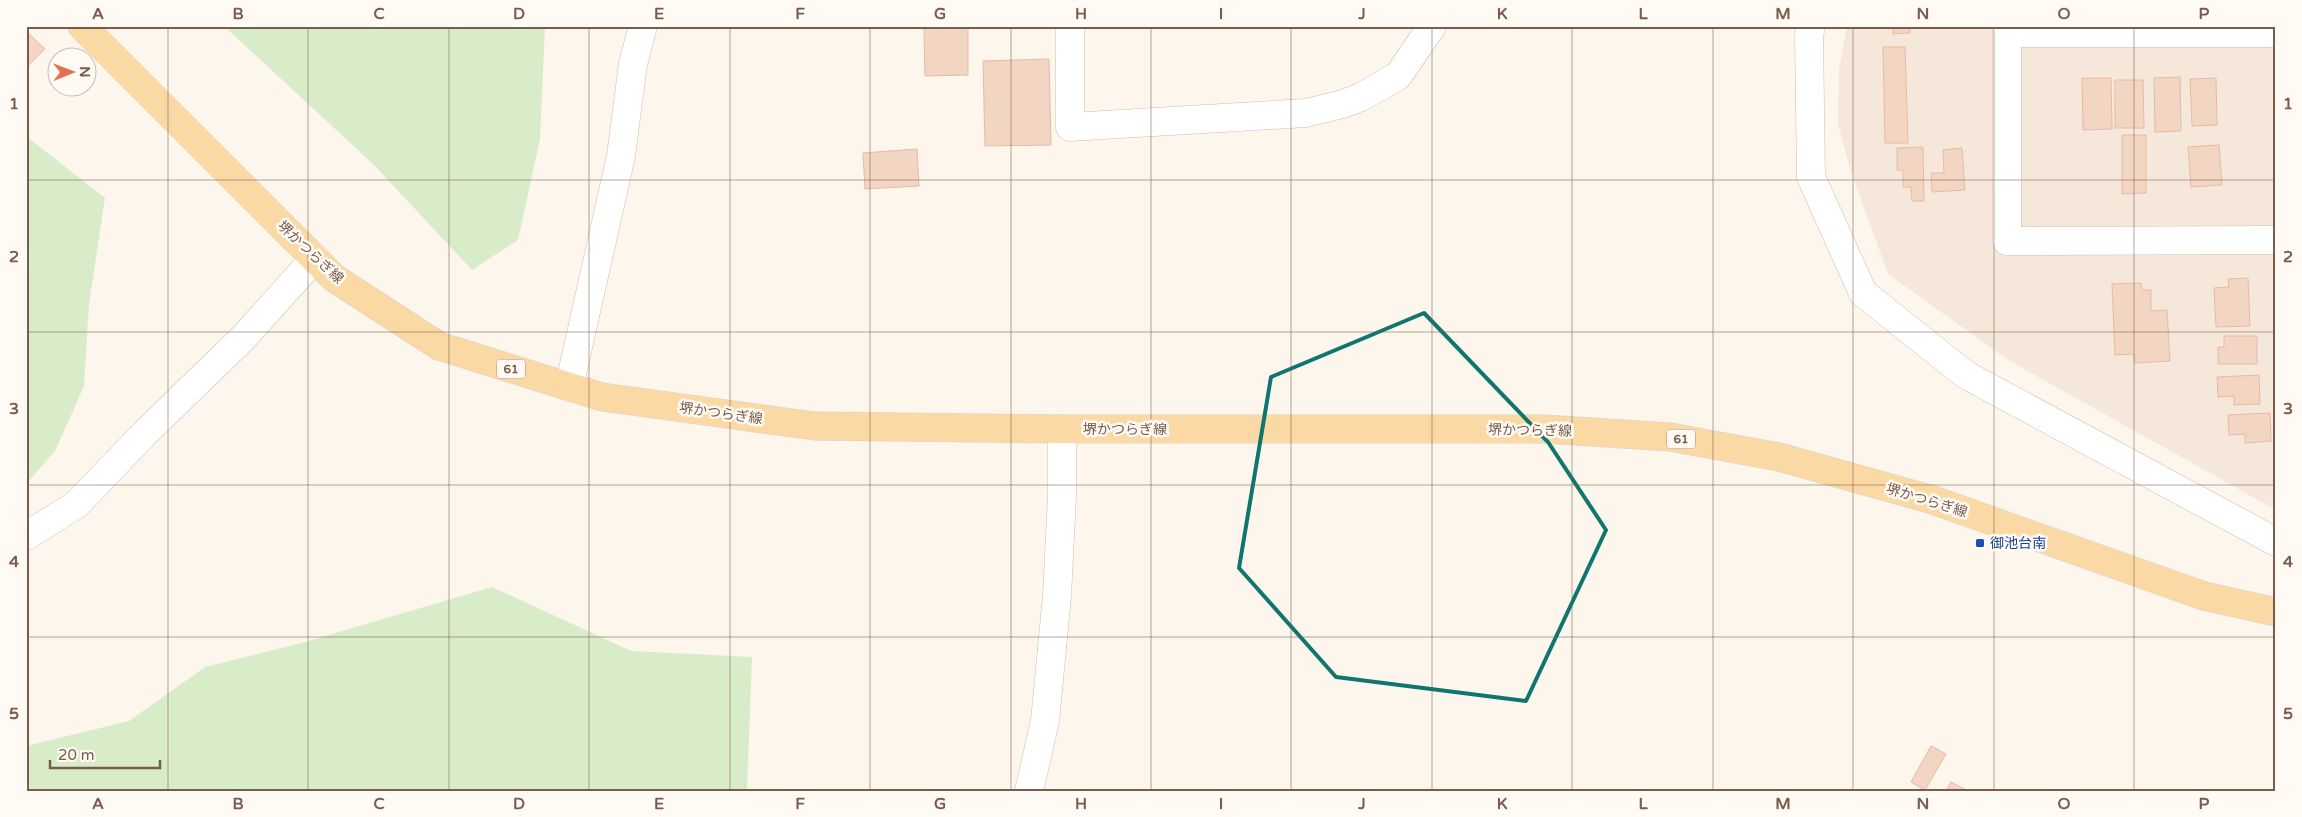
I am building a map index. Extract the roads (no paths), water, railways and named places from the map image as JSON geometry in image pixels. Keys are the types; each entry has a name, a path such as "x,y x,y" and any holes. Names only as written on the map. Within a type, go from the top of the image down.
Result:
{"main road":[{"name":"堺かつらぎ線","path":"82,26 334,278 439,346 602,397 814,426 1062,429 1544,429 1670,437 1779,457 1933,500 2204,596 2276,612"}],"street":[{"path":"570,387 621,156 633,64 643,26"},
{"path":"1070,26 1070,127 1306,112 1343,104 1361,97 1398,76 1432,26"},
{"path":"1811,26 1809,36 1811,177 1863,293 1966,376 2276,542"},
{"path":"2276,33 2007,30 2007,241 2276,240"},
{"path":"26,536 76,505 144,434 244,337 315,258"},
{"path":"1029,791 1046,721 1062,496 1062,429"}],"place":[{"name":"御池台南","path":"1980,543"}]}
